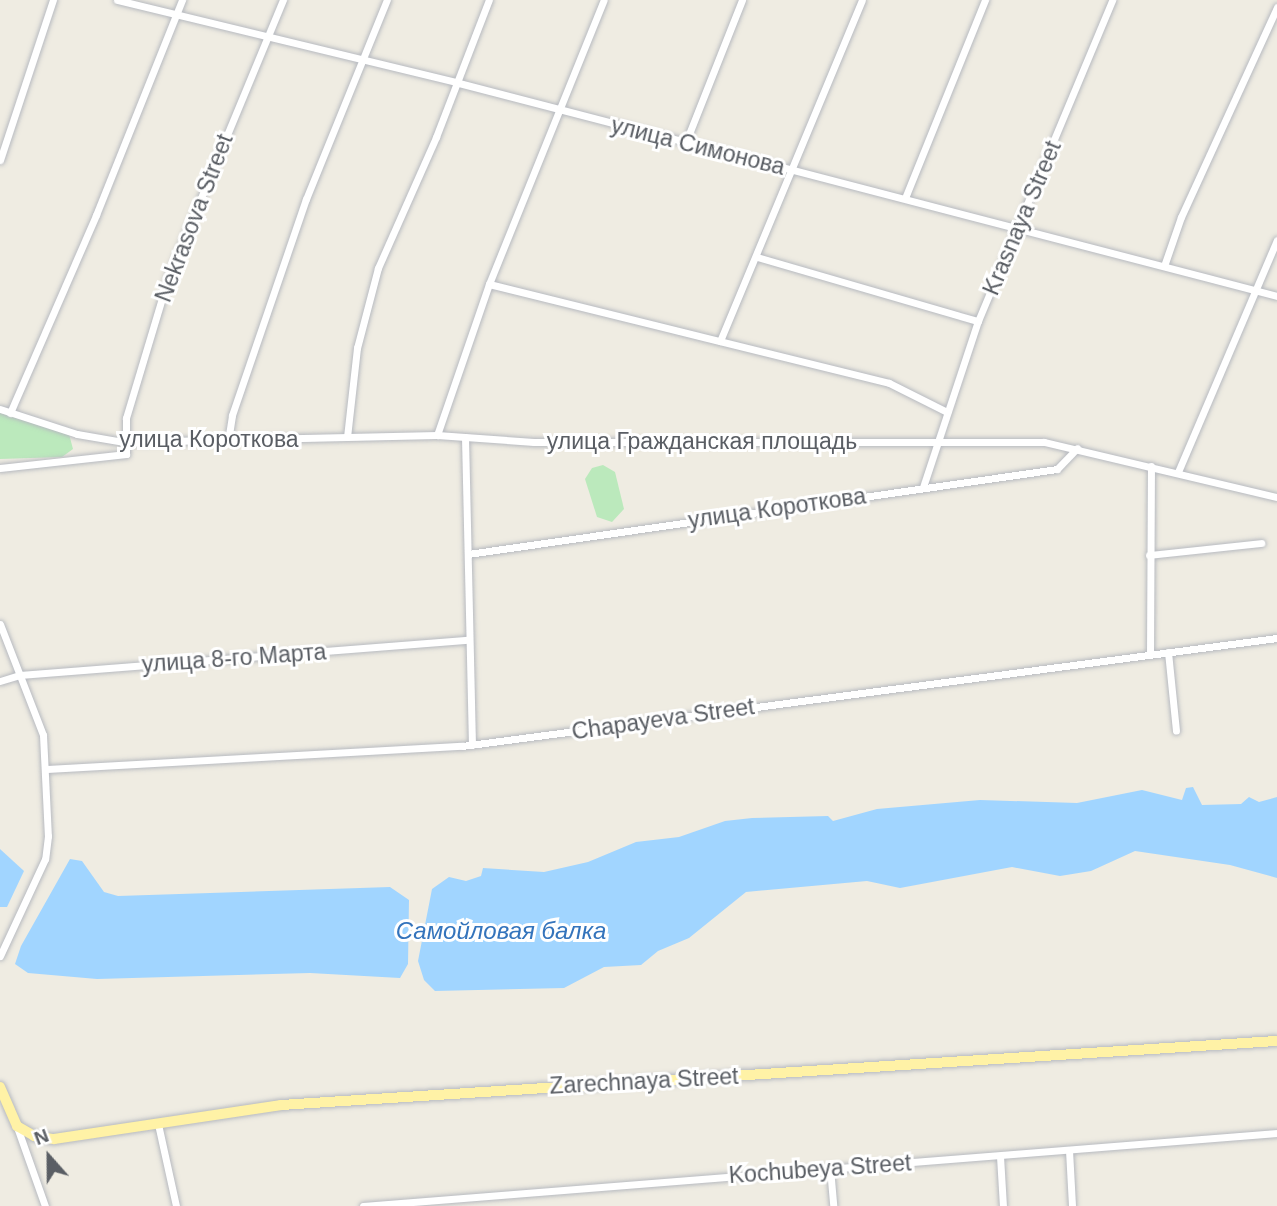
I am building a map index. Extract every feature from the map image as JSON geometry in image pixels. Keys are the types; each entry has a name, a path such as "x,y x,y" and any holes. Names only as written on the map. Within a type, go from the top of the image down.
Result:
{"main road":[{"name":"Zarechnaya Street","path":"17,1126 34,1136 54,1139 281,1105 416,1094 1277,1041"},
{"path":"0,1087 17,1126"}],"street":[{"path":"0,160 53,0"},
{"name":"улица Симонова","path":"117,0 455,82 557,111 905,198 1015,230 1277,296"},
{"path":"10,413 91,228 182,0"},
{"name":"Nekrasova Street","path":"124,442 135,385 181,239 269,39 283,0"},
{"path":"228,441 233,415 306,199 387,0"},
{"path":"347,437 357,348 378,268 436,137 455,82 489,0"},
{"path":"437,435 489,284 604,0"},
{"path":"685,144 742,0"},
{"path":"720,341 862,0"},
{"path":"905,198 985,0"},
{"name":"Krasnaya Street","path":"923,486 978,321 1112,0"},
{"path":"1164,267 1181,217 1277,7"},
{"path":"1178,472 1277,240"},
{"path":"757,257 978,321"},
{"path":"489,284 889,383 947,412"},
{"name":"улица Короткова","path":"0,409 77,434 124,442 437,435 465,437"},
{"path":"465,437 472,745"},
{"name":"улица Гражданская площадь","path":"465,437 534,442 939,439"},
{"path":"939,439 1044,442 1277,497"},
{"path":"0,468 126,454 124,442"},
{"name":"улица Короткова","path":"468,554 1057,468 1077,448"},
{"path":"1150,654 1151,466"},
{"path":"1149,555 1261,544"},
{"path":"0,625 43,735 46,769 45,859 0,956"},
{"name":"Chapayeva Street","path":"46,769 472,745 1277,638"},
{"name":"улица 8-го Марта","path":"0,681 20,675 468,640"},
{"path":"1168,652 1175,731"},
{"path":"158,1124 176,1206"},
{"path":"17,1126 45,1206"},
{"name":"Kochubeya Street","path":"363,1206 1277,1133"},
{"path":"1069,1150 1072,1206"},
{"path":"1000,1156 1003,1206"},
{"path":"830,1168 833,1206"}],"green space":[{"path":"0,413 69,434 73,449 62,457 0,459"},
{"path":"603,465 615,472 624,509 612,522 597,517 585,479 592,468"}],"water":[{"name":"Самойловая балка","path":"1193,787 1202,805 1241,804 1249,797 1259,802 1277,797 1277,878 1230,865 1135,851 1091,871 1060,876 1012,867 900,888 867,881 746,892 689,938 658,951 641,965 604,967 564,988 435,991 424,980 418,961 432,889 449,877 466,881 481,876 483,868 544,872 588,862 636,842 679,837 725,821 828,816 833,821 877,809 980,800 1077,803 1142,790 1182,800 1186,788"},
{"path":"0,849 24,871 7,907 0,907"},
{"name":"Самойловая балка","path":"70,859 82,861 104,892 118,896 390,887 409,900 408,964 400,978 310,973 97,979 28,973 15,964 21,946"}]}
